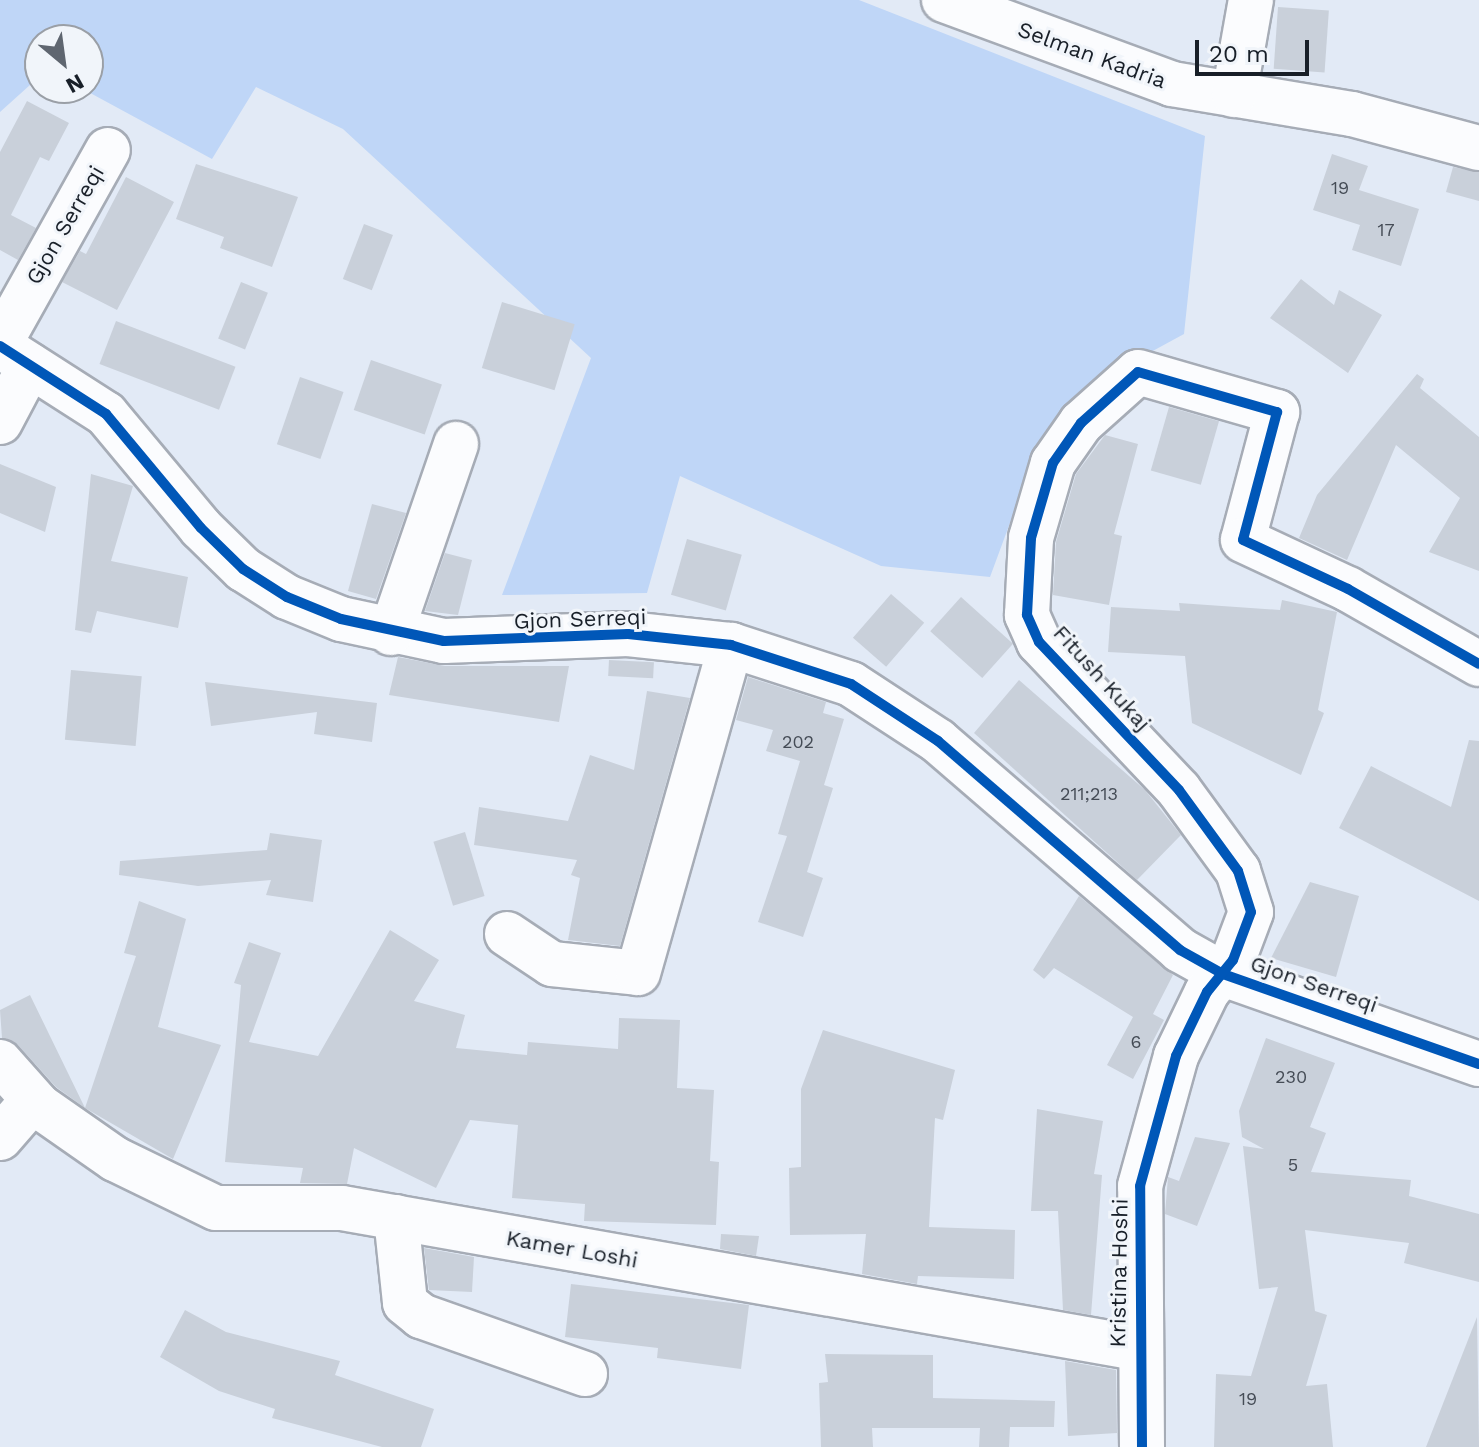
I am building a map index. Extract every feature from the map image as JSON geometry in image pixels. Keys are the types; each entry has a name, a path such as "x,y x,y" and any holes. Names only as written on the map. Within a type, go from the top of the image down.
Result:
{"street":[{"name":"Selman Kadria","path":"944,0 1172,84 1352,114 1479,148"},
{"path":"1234,95 1251,0"},
{"name":"Gjon Serreqi","path":"0,422 10,351 108,150"},
{"name":"Gjon Serreqi","path":"10,351 106,414 243,569 287,597 391,633 512,643 628,634 731,645 839,680 891,706 978,774 1130,911 1223,974 1479,1064"},
{"name":"Fitush Kukaj","path":"1223,974 1251,912 1238,871 1179,790 1039,642 1027,615 1031,538 1053,463 1081,423 1138,372 1277,412 1243,540 1348,589 1479,664"},
{"path":"391,633 456,444"},
{"path":"507,934 552,964 638,973 731,645"},
{"name":"Kristina Hoshi","path":"1142,1447 1137,1348 1140,1186 1176,1056 1207,992 1223,974"},
{"name":"Kamer Loshi","path":"0,1062 33,1100 115,1159 216,1208 342,1208 1137,1348"},
{"path":"0,1138 33,1100"},
{"path":"396,1217 405,1303 421,1316 585,1374"}],"shaded area":[{"path":"0,0 859,0 1205,136 1184,334 1103,378 1031,466 990,577 881,566 680,476 647,593 502,595 591,358 343,129 256,87 212,159 104,100 104,24 24,24 24,90 0,112"}],"building":[{"path":"1278,7 1329,11 1325,72 1274,69"},
{"path":"25,104 33,104 69,123 49,161 40,157 11,215 36,228 18,260 0,250 0,152"},
{"path":"1332,154 1368,166 1359,190 1419,209 1401,266 1352,250 1360,225 1313,210"},
{"path":"196,164 298,197 272,267 220,248 224,237 176,219"},
{"path":"1453,167 1479,172 1479,201 1446,192"},
{"path":"126,177 174,202 117,310 62,282 80,251 86,254"},
{"path":"364,224 393,235 372,290 343,279"},
{"path":"1301,279 1334,305 1339,290 1382,315 1348,373 1270,318"},
{"path":"241,282 268,293 245,349 218,339"},
{"path":"502,302 575,324 555,390 482,368"},
{"path":"116,321 235,367 219,410 100,364"},
{"path":"371,360 442,384 425,435 354,410"},
{"path":"1417,374 1424,379 1420,388 1479,437 1479,571 1429,552 1460,498 1396,445 1347,560 1299,538 1317,495"},
{"path":"300,377 343,392 320,459 277,444"},
{"path":"1169,407 1219,421 1201,485 1151,470"},
{"path":"1105,435 1138,444 1114,534 1122,536 1109,605 1053,595 1056,542 1076,474"},
{"path":"0,464 56,487 45,532 0,513"},
{"path":"91,474 133,486 111,561 188,577 178,628 97,611 91,633 75,630"},
{"path":"372,504 406,513 376,599 348,591"},
{"path":"687,539 742,555 726,610 671,595"},
{"path":"445,553 472,560 458,615 425,611"},
{"path":"891,594 924,623 886,667 853,638"},
{"path":"961,597 1013,644 982,678 930,631"},
{"path":"1282,600 1337,612 1318,710 1324,713 1301,775 1192,723 1185,656 1108,652 1111,607 1180,611 1179,603 1280,610"},
{"path":"398,657 445,666 569,666 559,722 389,695"},
{"path":"609,660 654,662 653,678 608,676"},
{"path":"71,670 142,676 136,746 65,740"},
{"path":"748,677 826,702 823,713 844,719 824,785 833,788 807,872 823,878 803,937 758,922 787,836 778,834 800,761 766,751 773,730 736,720"},
{"path":"1019,680 1145,790 1181,835 1137,880 974,733"},
{"path":"205,682 377,703 372,742 314,734 317,712 211,726"},
{"path":"647,691 690,698 620,946 568,940 580,878 571,875 577,860 474,845 479,807 568,821 590,755 634,770"},
{"path":"1469,740 1479,741 1479,901 1339,828 1371,766 1451,807"},
{"path":"465,832 485,896 453,906 433,842"},
{"path":"270,833 322,840 313,902 266,895 271,880 198,886 119,875 120,861 267,850"},
{"path":"1310,882 1359,896 1336,977 1271,958"},
{"path":"1079,896 1173,975 1153,1014 1164,1020 1133,1079 1107,1065 1133,1017 1054,968 1044,979 1033,970"},
{"path":"139,901 186,919 158,1027 221,1045 173,1159 85,1108 136,956 124,953"},
{"path":"390,930 439,960 414,1001 465,1015 456,1048 527,1055 528,1042 618,1049 619,1018 680,1020 677,1088 714,1090 710,1161 719,1162 716,1225 584,1221 585,1204 512,1198 518,1125 470,1120 436,1188 354,1148 347,1184 300,1183 303,1168 225,1162 241,985 234,983 249,942 281,953 249,1042 318,1056"},
{"path":"30,995 85,1108 56,1087 18,1045 2,1038 0,1010"},
{"path":"823,1030 955,1070 943,1120 935,1118 929,1227 1015,1230 1014,1279 918,1276 917,1284 862,1274 866,1234 790,1235 789,1168 801,1167 801,1089"},
{"path":"1266,1038 1335,1063 1310,1127 1326,1133 1311,1172 1411,1180 1409,1196 1479,1214 1479,1282 1404,1263 1409,1243 1305,1230 1315,1311 1327,1315 1306,1386 1327,1384 1333,1447 1214,1447 1216,1374 1251,1376 1278,1287 1259,1289 1243,1146 1264,1149 1242,1137 1239,1111"},
{"path":"1037,1109 1103,1121 1094,1174 1102,1175 1091,1315 1063,1310 1058,1211 1031,1211"},
{"path":"1195,1137 1230,1143 1197,1226 1165,1214 1168,1177 1179,1181"},
{"path":"721,1234 759,1236 756,1256 720,1249"},
{"path":"424,1248 474,1257 472,1292 429,1290"},
{"path":"571,1284 749,1305 741,1369 657,1358 658,1348 565,1337"},
{"path":"185,1310 226,1332 340,1361 335,1375 434,1409 421,1447 382,1447 272,1418 275,1409 219,1391 160,1357"},
{"path":"1477,1317 1479,1447 1426,1447"},
{"path":"825,1354 933,1355 933,1398 1055,1401 1054,1427 1010,1427 1009,1447 979,1447 980,1428 872,1428 873,1447 821,1447 819,1383 828,1382"},
{"path":"1065,1361 1116,1370 1117,1433 1068,1436"}],"cycle path":[{"path":"0,346 106,414 201,528 243,569 287,597 341,619 444,641 628,634 731,645 851,684 938,741 1180,950 1223,974 1479,1064"},
{"path":"1142,1447 1140,1186 1176,1056 1207,992 1233,960 1251,912 1238,871 1179,790 1039,642 1027,615 1031,538 1053,463 1081,423 1138,372 1277,412 1243,540 1348,589 1479,664"}]}
